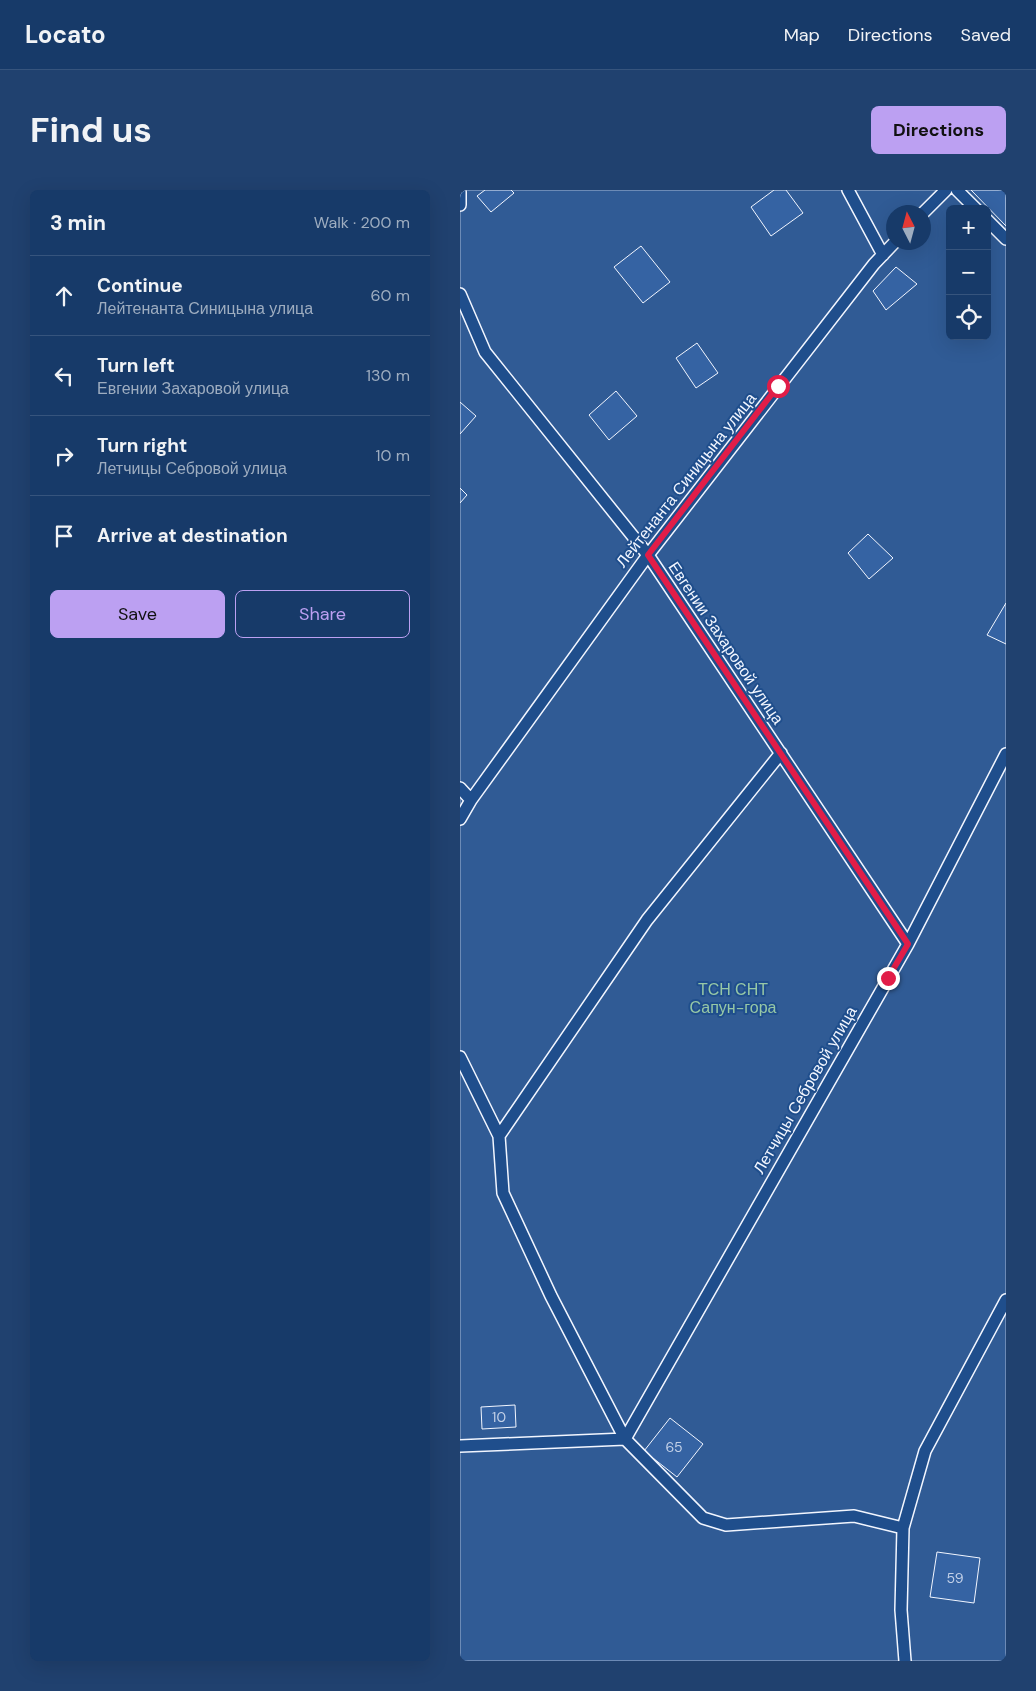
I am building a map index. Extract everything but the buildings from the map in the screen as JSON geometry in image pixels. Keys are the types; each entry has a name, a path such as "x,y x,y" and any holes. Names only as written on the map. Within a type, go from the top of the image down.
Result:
{"lane":[{"path":"848,190 883,255"},
{"path":"931,206 946,190"},
{"path":"957,190 972,205"},
{"path":"460,192 460,205"},
{"path":"991,224 1006,239"},
{"name":"Лейтенанта Синицына улица","path":"460,819 471,800 648,555 874,264 888,250"},
{"name":"Евгении Захаровой улица","path":"460,294 485,352 648,555 908,944"},
{"path":"499,1136 647,920 781,753"},
{"name":"Летчицы Себровой улица","path":"625,1439 908,944 1006,754"},
{"path":"460,788 471,800"},
{"path":"460,1057 499,1136 502,1193 550,1296 625,1439 703,1518 726,1525 854,1516 904,1528"},
{"path":"905,1661 901,1610 904,1528 925,1452 1006,1300"},
{"path":"460,1446 625,1439"}],"shaded area":[{"name":"ТСН СНТ Сапун-гора","path":"460,190 1006,190 1006,1661 460,1661"}],"route":[{"path":"778,386 648,555 908,944 888,978"}]}
